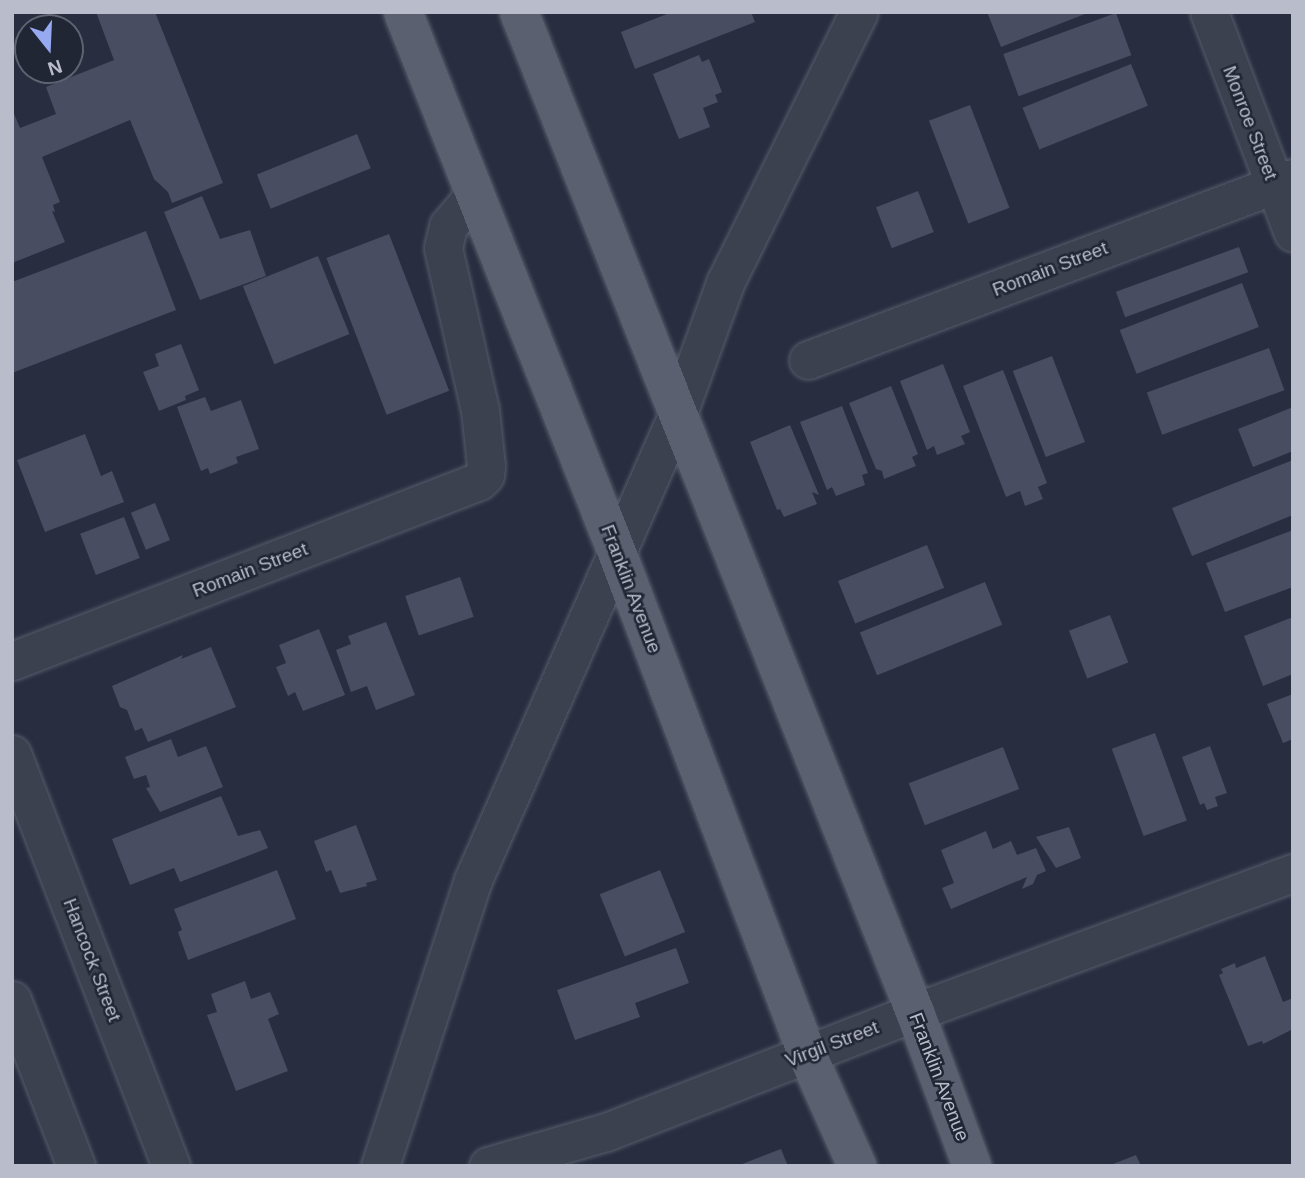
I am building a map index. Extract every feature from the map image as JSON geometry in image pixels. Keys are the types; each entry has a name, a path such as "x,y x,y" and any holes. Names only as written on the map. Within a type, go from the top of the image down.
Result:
{"main road":[{"name":"Franklin Avenue","path":"403,12 616,550 807,1054 857,1166"},
{"name":"Franklin Avenue","path":"519,12 915,1012 972,1166"}],"street":[{"path":"380,1166 473,880 678,413 725,283 859,12"},
{"name":"Monroe Street","path":"1209,12 1283,182 1293,233"},
{"name":"Romain Street","path":"807,360 1283,182"},
{"name":"Romain Street","path":"12,661 479,481 485,475 486,453 480,410 443,248 448,226 475,194"},
{"name":"Hancock Street","path":"12,754 171,1166"},
{"name":"Virgil Street","path":"488,1166 606,1132 915,1012 1293,873"},
{"path":"12,1000 76,1166"}],"building":[{"path":"96,12 155,12 223,183 172,203 168,192 154,179 130,120 42,157 60,202 53,205 55,212 52,211 65,242 12,263 12,109 20,128 56,114 46,87 54,84 84,84 84,72 114,60"},
{"path":"672,12 751,12 755,22 635,69 621,32"},
{"path":"987,12 1090,12 1001,47"},
{"path":"1116,13 1131,55 1019,96 1003,54"},
{"path":"699,55 702,62 709,59 722,92 715,95 718,102 703,108 710,127 679,139 653,74"},
{"path":"1131,64 1148,106 1039,150 1023,108"},
{"path":"970,105 1009,208 968,223 929,121"},
{"path":"357,134 371,168 271,209 257,174"},
{"path":"918,191 934,232 892,248 876,207"},
{"path":"202,196 220,239 250,230 266,276 200,300 164,212"},
{"path":"146,231 176,310 12,373 12,282"},
{"path":"389,234 449,391 387,415 326,258"},
{"path":"1239,247 1248,272 1125,317 1116,292"},
{"path":"318,256 349,334 274,364 243,286"},
{"path":"1242,283 1259,327 1137,374 1120,330"},
{"path":"181,344 199,390 185,396 186,400 159,411 143,372 159,366 155,354"},
{"path":"1269,348 1284,390 1162,435 1147,392"},
{"path":"1052,356 1085,442 1046,457 1013,371"},
{"path":"943,364 970,432 961,436 965,444 937,455 934,446 927,450 900,381"},
{"path":"1003,370 1047,483 1038,487 1043,499 1025,506 1020,491 1006,497 963,386"},
{"path":"891,386 918,454 912,457 916,466 884,479 882,471 876,469 849,403"},
{"path":"205,397 211,411 241,400 259,449 236,457 238,463 210,474 208,468 201,471 177,407"},
{"path":"842,406 868,473 862,475 865,485 836,496 832,487 827,490 800,422"},
{"path":"1293,407 1293,451 1253,467 1238,429"},
{"path":"790,425 819,495 812,492 817,504 784,517 780,509 777,510 750,442"},
{"path":"85,434 101,476 112,471 124,502 45,532 17,460"},
{"path":"1293,460 1293,515 1192,556 1172,508"},
{"path":"155,503 170,540 146,550 131,513"},
{"path":"124,517 140,558 96,575 80,534"},
{"path":"1293,530 1293,587 1225,612 1206,563"},
{"path":"927,545 944,588 855,624 838,581"},
{"path":"460,577 474,617 419,636 405,596"},
{"path":"985,582 1002,625 877,675 860,633"},
{"path":"1110,615 1128,663 1087,678 1069,631"},
{"path":"1293,617 1293,674 1263,686 1244,636"},
{"path":"386,622 415,695 376,710 367,686 351,692 336,650 351,644 348,636"},
{"path":"319,629 345,695 303,711 295,692 288,696 276,667 286,663 279,645"},
{"path":"211,647 236,707 148,742 142,728 135,731 127,710 120,707 112,686 183,655 181,659"},
{"path":"1293,694 1293,739 1283,743 1267,704"},
{"path":"1155,733 1187,820 1144,836 1112,749"},
{"path":"171,739 178,757 206,746 223,787 160,812 146,788 150,787 146,775 134,779 125,757"},
{"path":"1210,746 1227,793 1215,797 1218,806 1207,810 1204,803 1200,805 1182,757"},
{"path":"1003,747 1019,789 925,825 909,783"},
{"path":"221,796 238,836 260,830 268,848 180,882 174,868 130,885 112,839"},
{"path":"356,825 377,880 366,883 367,886 340,893 331,870 326,872 314,841"},
{"path":"1069,827 1081,858 1056,868 1036,837"},
{"path":"986,831 993,849 1011,841 1017,855 1036,848 1046,871 1037,875 1033,884 1022,889 1027,877 951,909 942,888 954,883 941,850"},
{"path":"277,870 296,919 188,960 178,932 182,930 174,909"},
{"path":"660,870 685,932 625,956 600,894"},
{"path":"676,948 689,983 635,1003 640,1017 575,1040 557,990"},
{"path":"1265,956 1283,1002 1293,998 1293,1029 1263,1044 1262,1041 1248,1046 1219,975 1223,973 1221,969 1235,963 1236,968"},
{"path":"245,981 251,999 270,992 279,1014 268,1019 288,1071 236,1091 207,1015 217,1012 211,994"},
{"path":"781,1149 788,1166 737,1166"},
{"path":"1136,1155 1141,1166 1108,1166"}]}
